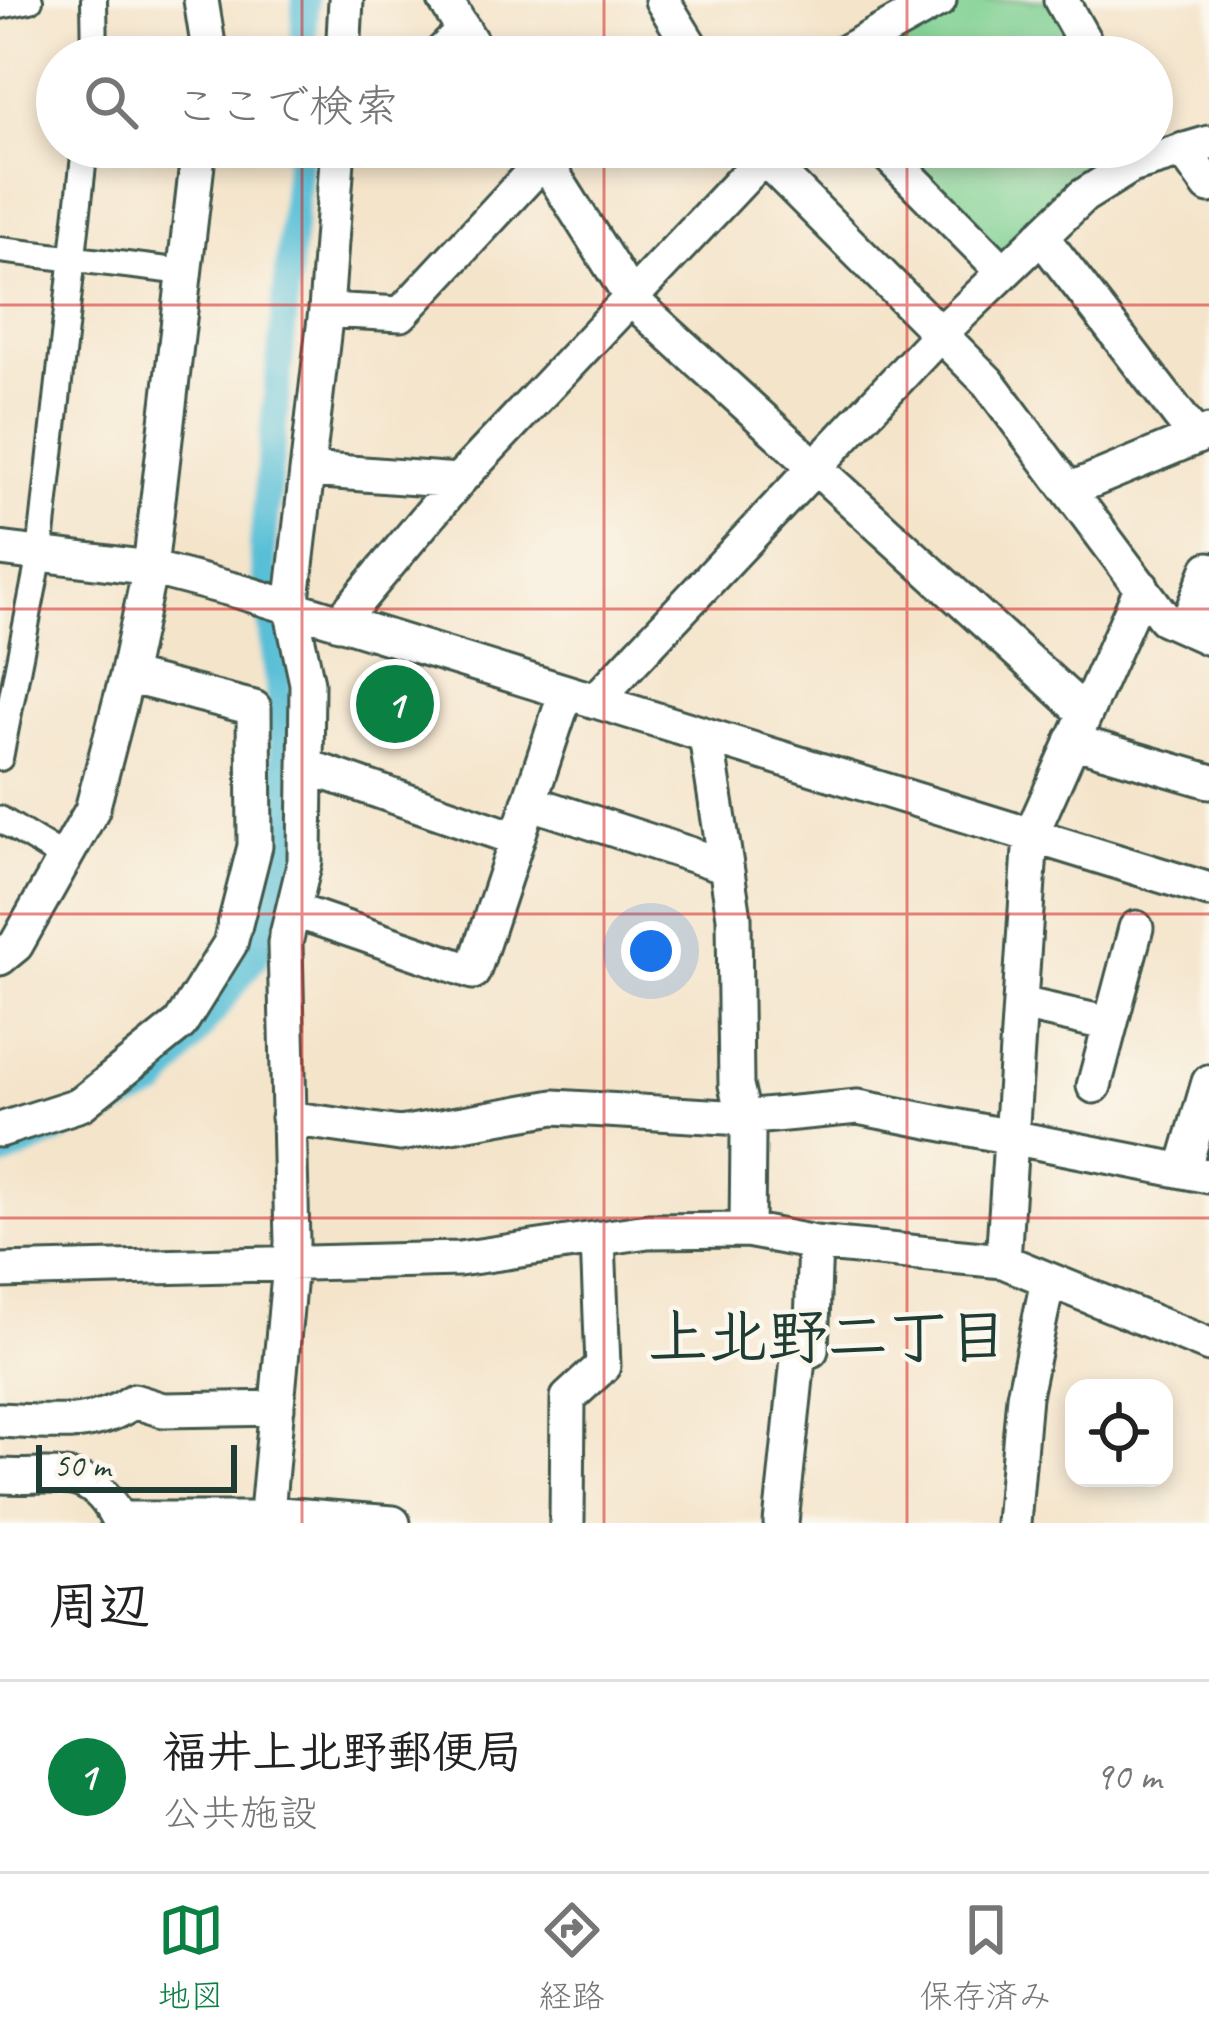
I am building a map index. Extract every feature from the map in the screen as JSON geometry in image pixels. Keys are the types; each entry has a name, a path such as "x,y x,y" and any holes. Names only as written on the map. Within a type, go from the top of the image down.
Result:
{"street":[{"path":"0,5 31,0"},
{"path":"94,0 94,36"},
{"path":"201,0 207,36"},
{"path":"345,36 346,0"},
{"path":"445,0 467,36"},
{"path":"662,0 684,36"},
{"path":"874,36 939,0"},
{"path":"1061,0 1081,36"},
{"path":"1196,147 1209,186"},
{"path":"0,758 40,554 83,168"},
{"path":"0,958 16,945 92,810 128,676 150,568 196,168"},
{"path":"267,1518 290,1264 285,943 305,861 307,682 283,605 309,470 338,168"},
{"path":"326,310 401,314 527,168"},
{"path":"549,168 633,302 1079,727 1209,781"},
{"path":"339,622 458,481 633,302 745,168"},
{"path":"773,168 988,382 1164,618 1197,633 1209,569"},
{"path":"901,168 1004,272"},
{"path":"293,910 472,972 530,802 580,697 942,332 1083,196 1126,168"},
{"path":"1042,236 1203,435 1069,490"},
{"path":"0,250 184,272"},
{"path":"309,470 458,481"},
{"path":"0,549 150,568 242,592 1209,890"},
{"path":"1003,1261 1030,835 1142,587"},
{"path":"0,1130 82,1104 180,1024 230,944 248,892 255,846 254,708 128,676"},
{"path":"706,736 734,917 736,1085 743,1118 747,1230"},
{"path":"306,766 517,839"},
{"path":"530,802 726,866"},
{"path":"0,819 64,858"},
{"path":"1094,1086 1136,928"},
{"path":"1021,1004 1110,1024"},
{"path":"288,1118 400,1134 554,1107 743,1118 858,1107 1196,1173 1209,1082"},
{"path":"0,1271 460,1259 648,1231 747,1230 815,1243 1003,1261 1209,1345"},
{"path":"567,1523 568,1398 603,1366 598,1240"},
{"path":"781,1523 799,1349 811,1350 815,1243"},
{"path":"1013,1523 1024,1396 1048,1280"},
{"path":"0,1420 86,1423 134,1401 164,1410 277,1408"},
{"path":"0,1476 88,1480 103,1489 118,1519 390,1523"}],"green space":[{"path":"953,0 1061,0 1081,36 880,36"},
{"path":"901,168 1120,168 1004,272"}],"waterway":[{"path":"304,36 305,0"},
{"path":"0,1156 156,1086 257,954 289,859 278,681 262,550 298,168"}],"place":[{"name":"福井上北野郵便局","path":"395,704"}],"district":[{"name":"上北野二丁目","path":"828,1336"}]}
